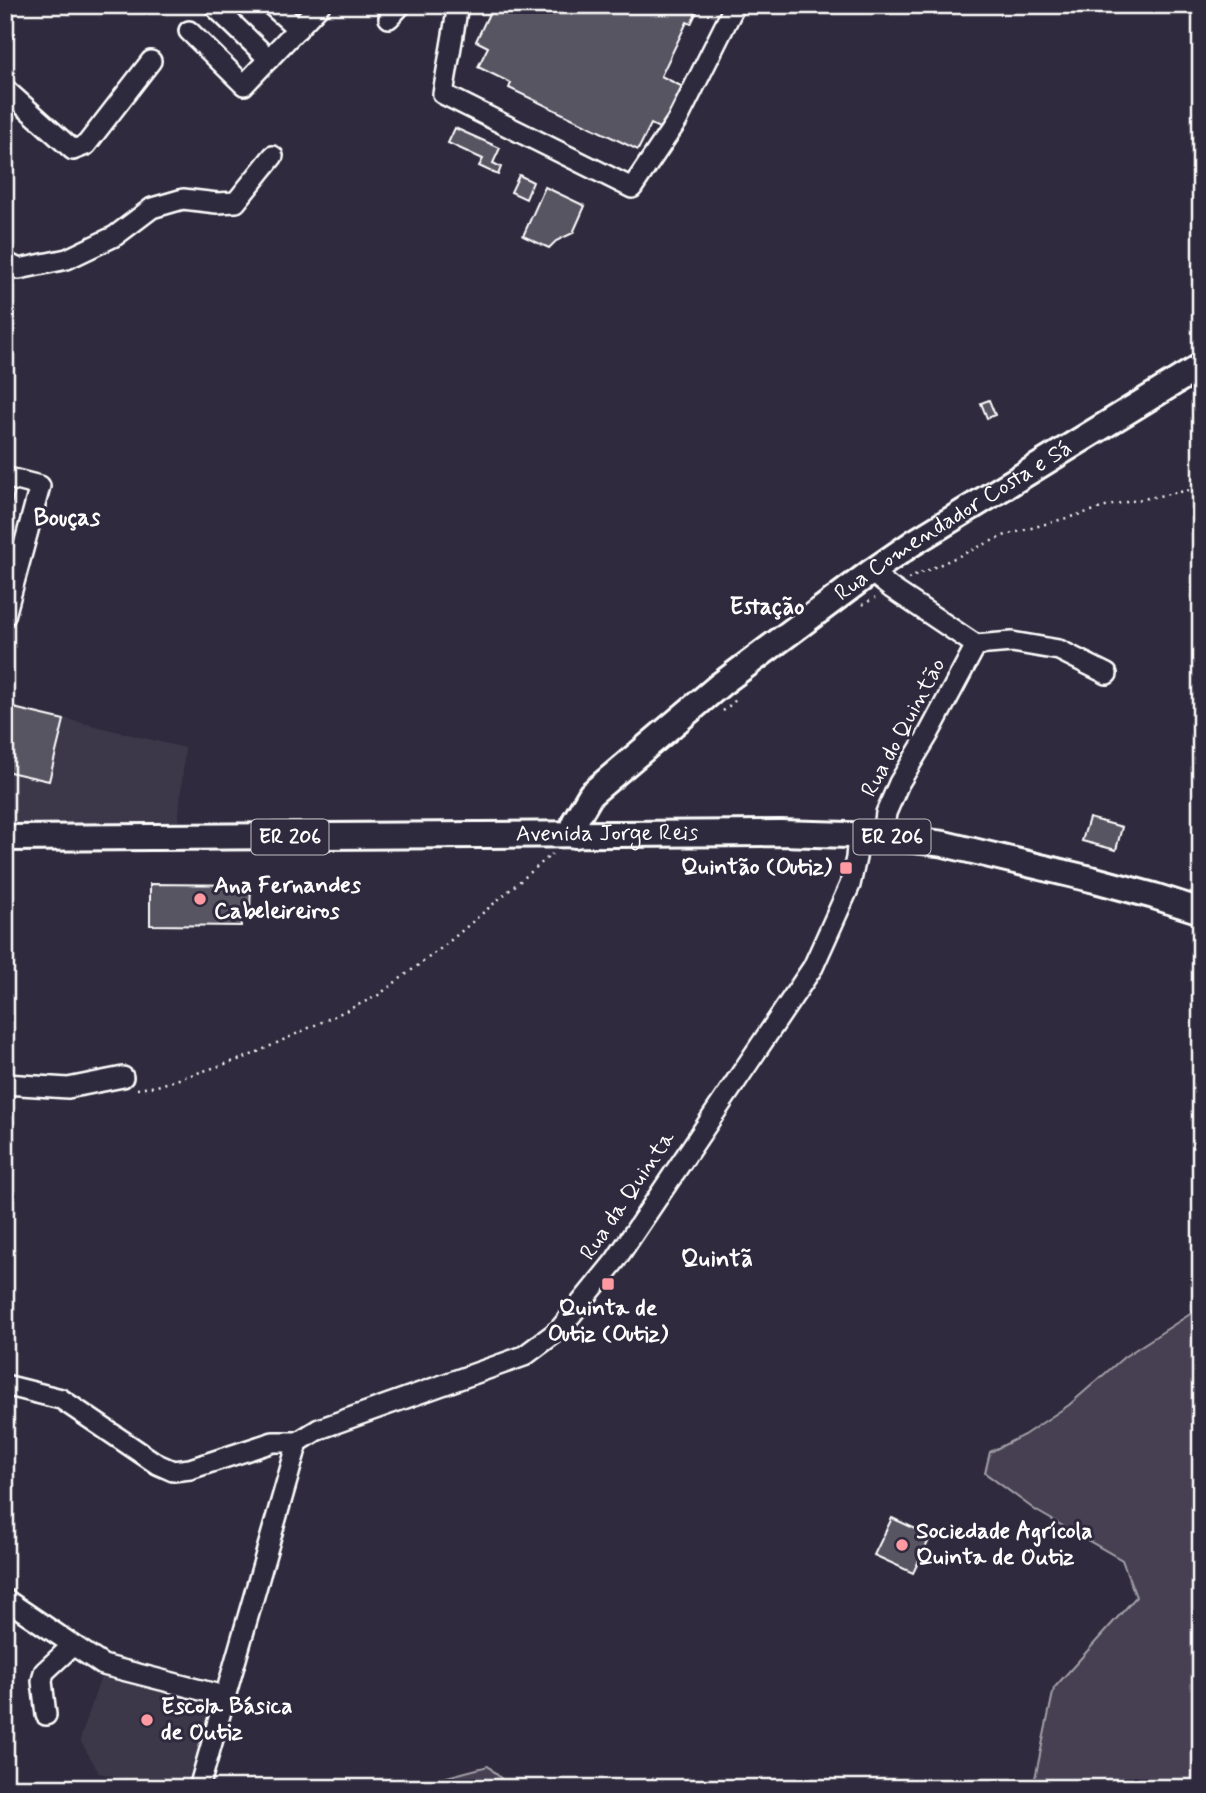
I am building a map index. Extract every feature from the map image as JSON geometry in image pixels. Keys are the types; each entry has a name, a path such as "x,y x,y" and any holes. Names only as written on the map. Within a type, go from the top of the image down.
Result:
{"main road":[{"name":"Rua Comendador Costa e Sá","path":"575,835 575,821 591,794 721,684 913,543 1201,366"},
{"name":"Avenida Jorge Reis","path":"5,838 780,832 858,834 944,844 1004,857 1201,911"}],"street":[{"path":"271,5 298,29"},
{"path":"189,31 244,85 320,5"},
{"path":"458,5 443,94 632,188 677,121 735,5"},
{"path":"215,7 269,59"},
{"path":"5,89 73,150 86,145 151,61"},
{"path":"5,262 19,269 67,259 115,236 152,208 184,199 236,202 273,156"},
{"path":"5,477 40,486 5,616"},
{"path":"871,572 976,645 1012,642 1059,650 1107,674"},
{"name":"Rua do Quintão","path":"883,836 886,813 895,792 976,645"},
{"name":"Rua da Quinta","path":"298,1442 319,1429 524,1356 559,1330 615,1261 813,967 850,885 858,834"},
{"path":"5,1084 68,1088 123,1077"},
{"path":"5,1385 61,1399 157,1464 173,1471 190,1469 273,1442 298,1442 199,1788"},
{"path":"5,1599 103,1665 224,1696"},
{"path":"46,1715 42,1681 44,1672 73,1645"}],"shaded area":[{"path":"5,704 185,748 178,825 5,824"},
{"path":"1201,1307 1201,1788 1033,1788 1054,1688 1136,1597 1122,1560 1035,1510 985,1473 990,1452 1024,1435 1069,1405 1124,1357"},
{"name":"Escola Básica de Outiz","path":"104,1667 126,1677 125,1682 143,1688 144,1684 214,1701 186,1788 165,1788 99,1773 80,1740"},
{"path":"488,1766 511,1788 379,1788 428,1782"}],"building":[{"path":"493,5 700,5 691,24 687,22 661,76 685,88 665,131 651,124 638,150 509,88 511,83 478,67 488,47 476,41"},
{"path":"455,128 500,148 493,163 501,167 498,175 479,166 483,159 448,143"},
{"path":"519,175 533,182 526,199 511,192"},
{"path":"545,187 585,206 573,233 556,241 549,248 523,236"},
{"path":"989,400 995,415 987,418 981,403"},
{"path":"5,487 15,489 5,530"},
{"path":"5,706 64,720 49,781 5,771"},
{"path":"1089,818 1122,827 1116,850 1082,841"},
{"name":"Ana Fernandes Cabeleireiros","path":"150,884 251,885 250,912 246,912 246,919 241,919 241,926 150,925"},
{"name":"Sociedade Agrícola Quinta de Outiz","path":"892,1518 931,1536 913,1573 874,1555"}],"place":[{"name":"Quintão (Outiz)","path":"846,868"},
{"name":"Ana Fernandes Cabeleireiros","path":"200,899"},
{"name":"Quinta de Outiz (Outiz)","path":"608,1284"},
{"name":"Sociedade Agrícola Quinta de Outiz","path":"902,1545"},
{"name":"Escola Básica de Outiz","path":"147,1720"}],"district":[{"name":"Bouças","path":"67,518"},
{"name":"Estação","path":"767,607"},
{"name":"Quintã","path":"717,1259"}]}
